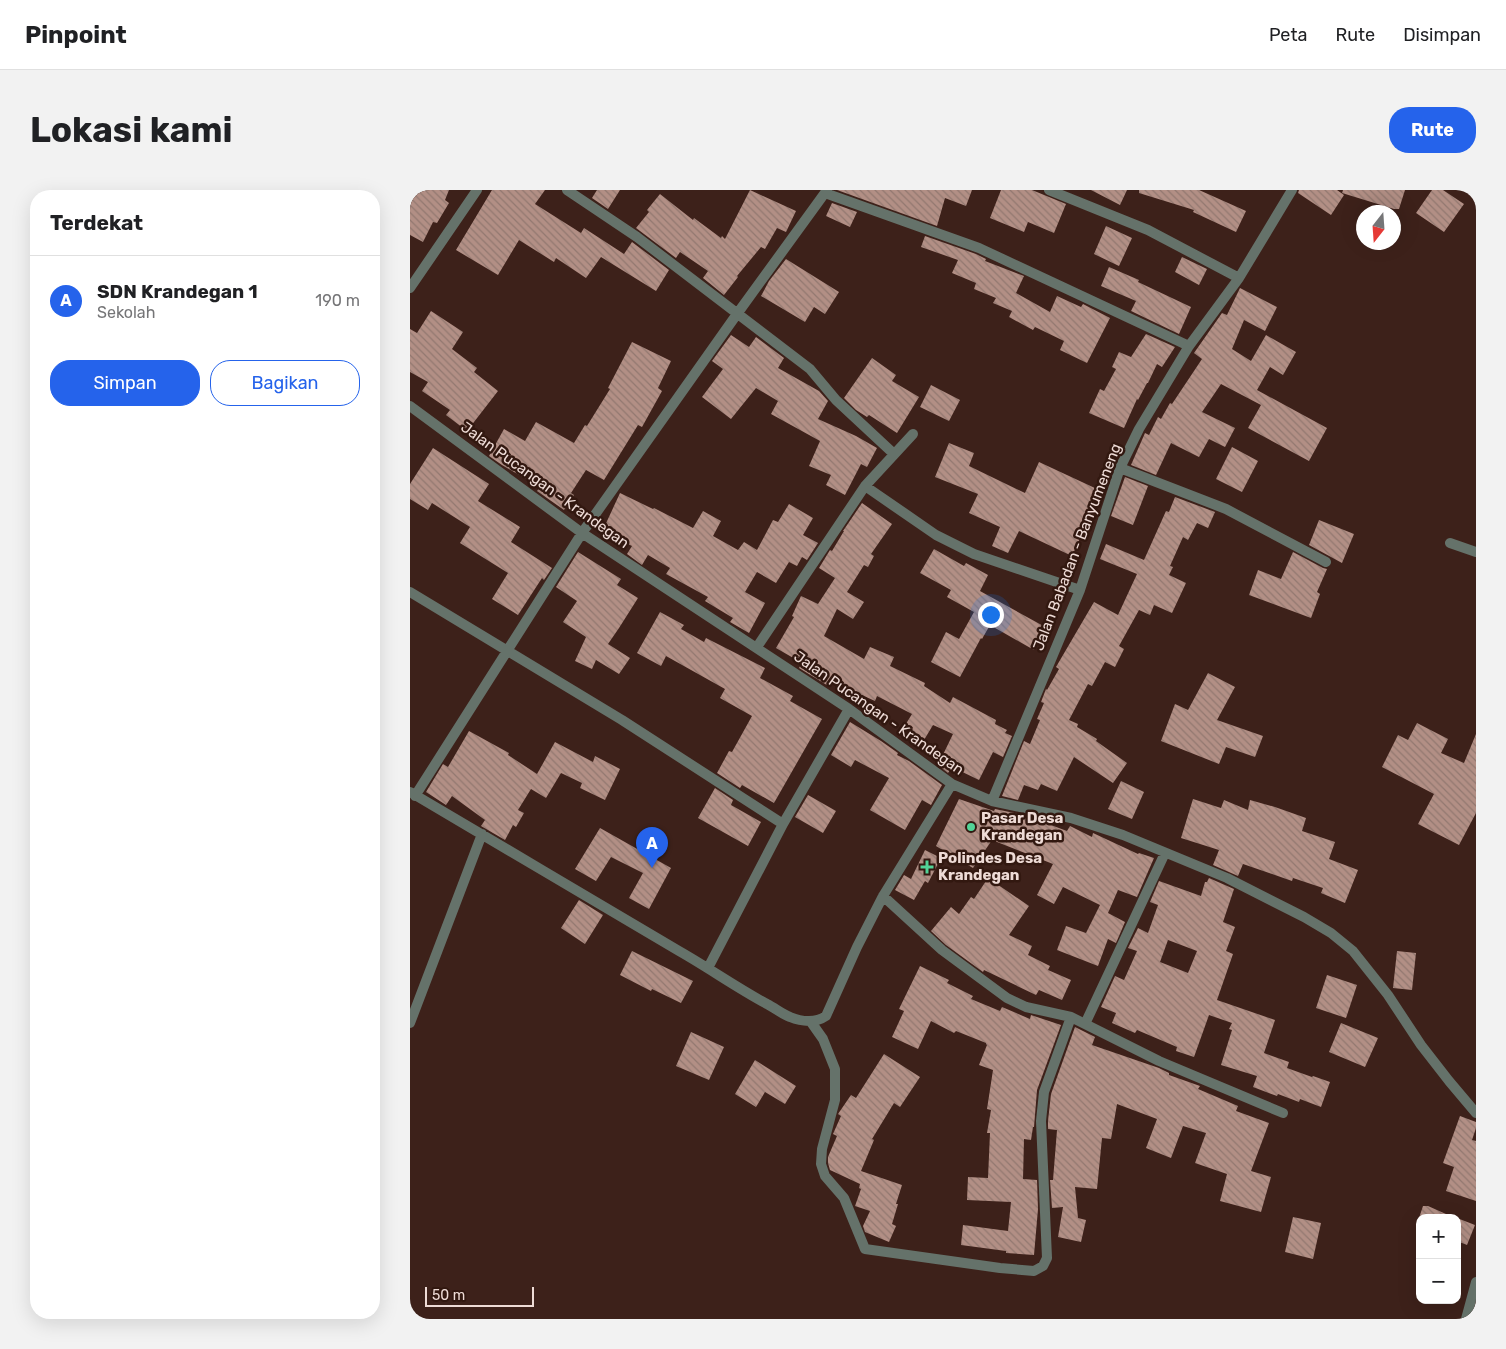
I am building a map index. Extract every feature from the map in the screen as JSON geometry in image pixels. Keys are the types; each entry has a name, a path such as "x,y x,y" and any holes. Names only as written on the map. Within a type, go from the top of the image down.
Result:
{"street":[{"path":"410,288 477,190"},
{"path":"567,190 637,238 810,369 836,400 894,454"},
{"path":"1050,190 1148,230 1240,278"},
{"name":"Jalan Babadan - Banyumeneng","path":"992,800 1080,590 1120,468 1139,428 1189,346 1240,278 1292,190"},
{"path":"952,784 883,896 857,947 826,1016 820,1021 811,1022 791,1018 752,996 708,968 413,794 508,651 582,533 826,192 979,248 1189,346"},
{"name":"Jalan Pucangan - Krandegan","path":"410,406 582,533 849,710 952,784 992,800 1071,818 1123,835 1227,878 1304,917 1331,933 1353,952 1388,995 1421,1044 1476,1113"},
{"path":"757,648 865,486 913,434"},
{"path":"1120,468 1226,509 1326,562"},
{"path":"865,486 936,535 974,554 1080,590"},
{"path":"1450,542 1476,552"},
{"path":"410,592 622,720 783,824"},
{"path":"708,968 783,824 849,710"},
{"path":"410,1023 482,834"},
{"path":"1085,1024 1165,853"},
{"path":"883,896 942,950 1007,998 1026,1007 1071,1018 1159,1061 1283,1113"},
{"path":"811,1022 823,1039 835,1068 835,1100 822,1149 821,1164 825,1176 844,1198 865,1249 1034,1271 1043,1266 1047,1258 1041,1121 1044,1092 1071,1018"},
{"path":"1466,1319 1476,1282"}],"building":[{"path":"410,190 449,190 445,200 449,203 437,223 433,222 423,242 410,235"},
{"path":"492,190 545,190 535,204 581,233 584,228 624,254 632,242 669,270 656,291 601,257 586,278 556,258 554,262 519,240 498,275 456,250"},
{"path":"597,190 620,190 608,209 592,198"},
{"path":"750,190 796,211 786,232 777,228 765,249 761,247 724,295 703,278 708,271 680,252 676,258 636,228 660,194 693,220 694,218 725,239"},
{"path":"837,190 972,190 966,206 945,198 937,226"},
{"path":"1001,190 1032,190 1066,204 1054,233 1028,222 1024,232 990,218"},
{"path":"1091,190 1127,190 1120,205"},
{"path":"1139,190 1199,190 1246,211 1236,232 1193,212 1194,210 1139,193"},
{"path":"1299,190 1337,190 1344,195 1331,215 1298,193"},
{"path":"1343,190 1405,190 1400,205 1381,205 1342,193"},
{"path":"1432,190 1443,190 1464,204 1444,232 1416,213"},
{"path":"832,203 857,212 850,227 826,216"},
{"path":"1106,226 1132,238 1119,266 1094,254"},
{"path":"925,236 976,254 986,259 985,261 1024,276 1016,293 1050,312 1057,296 1081,307 1083,304 1110,318 1087,363 1060,350 1064,341 1035,327 1033,330 1009,317 1012,311 993,303 996,298 974,289 976,283 952,273 958,260 921,247"},
{"path":"1182,257 1207,269 1199,285 1175,272"},
{"path":"786,259 839,292 825,314 814,307 805,322 761,296 769,281"},
{"path":"1109,267 1191,307 1179,334 1131,311 1136,301 1101,286"},
{"path":"1240,288 1277,307 1265,331 1244,320 1232,349 1251,361 1266,335 1296,352 1283,375 1270,367 1257,390 1327,428 1309,461 1248,428 1261,405 1221,384 1202,412 1235,428 1225,447 1209,439 1199,457 1171,443 1156,475 1131,465 1145,433 1149,435 1158,417 1161,419 1170,403 1172,404 1202,359 1194,353 1222,313 1227,315"},
{"path":"431,311 463,332 452,349 477,368 474,372 498,391 467,431 446,415 450,410 422,391 428,382 410,372 410,329 417,333"},
{"path":"1146,334 1175,347 1162,367 1157,364 1148,383 1137,399 1124,428 1089,413 1100,389 1104,391 1116,369 1112,367 1119,352 1131,357"},
{"path":"731,335 749,347 756,337 784,358 778,368 819,391 828,401 818,419 856,436 877,448 867,467 861,464 845,495 826,485 831,475 809,466 820,441 771,414 778,401 756,388 731,419 702,397 723,369 712,361"},
{"path":"632,342 671,361 658,388 662,391 642,427 638,425 604,480 586,470 571,493 574,495 564,510 537,491 540,487 489,456 504,429 525,441 536,422 574,443 610,389 608,388"},
{"path":"872,358 896,375 892,381 919,397 897,433 869,415 867,417 856,410 844,398"},
{"path":"931,385 960,400 949,421 920,407"},
{"path":"949,443 974,453 969,466 1025,493 1039,462 1097,489 1082,523 1086,525 1072,556 1019,531 1008,553 992,546 1000,527 969,513 978,494 935,477"},
{"path":"1232,447 1258,461 1242,492 1216,479"},
{"path":"433,448 489,484 478,501 520,527 511,542 552,568 544,580 542,578 518,615 492,599 508,573 460,543 470,527 432,503 428,510 410,499 410,484"},
{"path":"1125,477 1148,486 1133,525 1111,516"},
{"path":"620,493 693,528 703,511 721,521 713,536 738,550 744,542 757,550 773,520 778,522 789,504 813,518 803,535 818,543 807,560 802,557 797,566 789,562 776,583 757,572 745,592 765,603 749,633 730,622 733,618 705,601 708,597 666,574 670,568 648,555 642,565 627,554 632,546 602,532"},
{"path":"1175,497 1215,512 1208,528 1197,523 1188,540 1183,537 1170,566 1173,567 1169,575 1186,583 1172,613 1154,605 1150,615 1139,610 1119,646 1124,649 1115,667 1105,662 1092,686 1088,684 1069,720 1078,724 1077,727 1097,739 1096,741 1127,763 1113,783 1074,757 1057,791 1041,784 1038,790 1024,785 1018,800 1002,796 1024,741 1030,744 1040,720 1037,719 1044,703 1041,702 1046,689 1059,669 1056,667 1094,602 1118,615 1137,574 1100,559 1106,544 1144,560 1166,511 1169,512"},
{"path":"862,503 892,524 871,554 874,556 868,567 864,565 847,592 864,602 853,619 837,609 824,636 864,659 870,647 894,657 890,666 925,683 924,686 950,703 953,697 996,720 995,724 1007,730 1005,733 1012,736 1003,757 993,752 979,780 952,767 948,773 938,765 953,734 933,725 924,740 904,727 912,714 877,696 875,701 833,682 830,687 799,668 802,663 776,648 794,617 792,616 801,596 818,604 835,578 819,568"},
{"path":"1319,520 1354,534 1342,563 1309,545"},
{"path":"934,549 964,566 966,563 988,575 980,591 1047,628 1034,650 990,625 960,677 931,662 946,632 959,639 974,612 947,597 951,590 920,573"},
{"path":"578,552 621,579 617,585 638,598 608,644 630,658 619,674 596,660 592,669 575,661 586,637 563,622 577,601 556,587"},
{"path":"1293,552 1327,569 1317,592 1320,594 1311,618 1249,595 1258,570 1281,579"},
{"path":"660,612 684,625 681,629 704,642 706,638 765,668 760,678 793,696 790,701 822,719 774,803 742,785 740,788 717,773 729,751 732,752 752,716 720,698 725,689 666,656 661,666 637,653"},
{"path":"1208,673 1235,687 1217,720 1263,736 1255,757 1226,747 1219,764 1161,741 1175,704 1188,710"},
{"path":"850,722 881,741 898,753 897,755 909,761 942,785 931,805 922,800 905,830 870,810 889,778 855,760 851,767 831,755"},
{"path":"1417,723 1448,739 1441,753 1464,763 1476,734 1476,813 1459,845 1418,824 1434,794 1382,767 1398,735 1408,740"},
{"path":"469,731 509,753 508,755 537,774 555,742 593,762 595,756 620,769 605,800 580,788 582,783 561,773 546,798 531,789 518,810 524,813 516,827 513,825 505,840 481,826 485,820 452,796 446,805 426,792 443,764 448,767"},
{"path":"1121,781 1144,792 1132,819 1108,809"},
{"path":"715,788 733,800 731,805 761,822 748,846 698,818"},
{"path":"808,795 836,811 823,833 795,817"},
{"path":"959,799 994,811 995,809 1024,815 1067,831 1070,826 1092,837 1093,833 1138,854 1154,858 1137,897 1118,890 1108,913 1125,922 1116,943 1108,939 1098,966 1057,950 1066,926 1086,933 1100,905 1063,887 1054,904 1037,895 1053,864 992,840 973,868 936,846"},
{"path":"1193,799 1221,808 1224,800 1248,810 1250,800 1306,818 1302,831 1335,842 1329,859 1358,870 1345,903 1321,893 1323,888 1293,878 1292,881 1243,864 1238,876 1213,865 1219,850 1181,838"},
{"path":"600,828 671,868 649,909 629,898 643,873 611,857 596,881 575,869"},
{"path":"925,850 941,858 928,883 925,881 914,900 895,890 904,875 911,879"},
{"path":"988,878 1029,906 1009,935 1032,946 1028,955 1050,966 1048,970 1071,980 1062,1000 1039,990 1036,995 984,970 983,972 946,945 931,931 951,907 959,914 971,897 974,899"},
{"path":"1209,878 1234,889 1223,922 1235,927 1226,951 1233,954 1217,1000 1275,1020 1264,1053 1289,1062 1287,1068 1330,1082 1321,1107 1300,1099 1299,1102 1278,1094 1277,1096 1253,1087 1257,1076 1221,1065 1232,1030 1229,1029 1232,1023 1209,1015 1194,1057 1176,1051 1177,1047 1137,1030 1135,1033 1112,1023 1116,1013 1101,1007 1115,976 1124,980 1137,951 1128,948 1138,928 1148,933 1158,905 1150,902 1159,881 1201,896 1205,882","holes":["1168,940 1197,951 1188,973 1160,962"]},
{"path":"579,900 603,915 585,944 561,928"},
{"path":"632,951 693,981 681,1003 652,989 651,991 620,975"},
{"path":"1397,951 1416,953 1412,990 1393,988"},
{"path":"920,966 949,980 947,983 973,996 971,999 1000,1011 1002,1007 1030,1019 1031,1015 1061,1025 1037,1090 1031,1140 1024,1139 1023,1179 1037,1180 1038,1209 1034,1255 1006,1253 1006,1251 961,1245 963,1225 1008,1231 1011,1202 967,1200 968,1177 988,1178 990,1133 987,1133 991,1110 987,1109 993,1070 979,1065 987,1045 986,1043 956,1031 954,1033 931,1021 918,1049 892,1037 904,1011 899,1009"},
{"path":"1327,975 1357,985 1346,1018 1316,1008"},
{"path":"1341,1023 1378,1038 1365,1067 1329,1052"},
{"path":"1075,1027 1095,1037 1092,1045 1159,1068 1169,1073 1169,1075 1200,1086 1198,1089 1238,1106 1236,1111 1269,1123 1251,1171 1271,1177 1261,1212 1220,1201 1227,1174 1195,1163 1206,1133 1183,1126 1171,1158 1146,1148 1157,1119 1117,1104 1111,1139 1102,1138 1097,1189 1075,1187 1078,1218 1086,1220 1081,1242 1058,1237 1063,1207 1052,1208 1050,1180 1053,1180 1057,1130 1048,1129 1048,1121 1051,1094"},
{"path":"691,1032 724,1047 709,1080 676,1066"},
{"path":"884,1054 920,1077 900,1107 894,1103 872,1139 874,1140 861,1171 902,1185 892,1224 896,1226 889,1242 865,1232 863,1226 870,1211 855,1206 861,1189 859,1188 860,1184 830,1170 828,1163 828,1157 837,1136 833,1134 841,1116 838,1114 851,1095 856,1098"},
{"path":"755,1060 796,1086 785,1104 765,1092 756,1107 735,1094"},
{"path":"1460,1116 1476,1122 1472,1140 1476,1141 1476,1201 1446,1191 1454,1167 1443,1163"},
{"path":"1423,1206 1428,1206 1446,1214 1420,1214"},
{"path":"1293,1217 1321,1223 1313,1259 1285,1252"},
{"path":"1461,1220 1475,1225 1467,1245 1461,1243"}],"place":[{"name":"Pasar Desa Krandegan","path":"971,827"},
{"name":"Polindes Desa Krandegan","path":"927,867"},
{"name":"SDN Krandegan 1","path":"652,868"}]}
